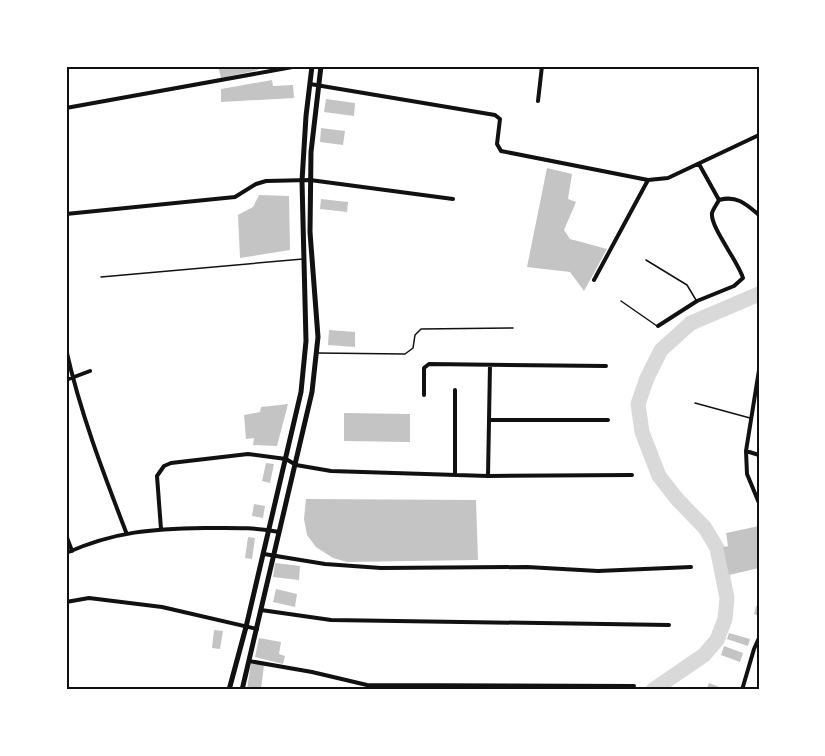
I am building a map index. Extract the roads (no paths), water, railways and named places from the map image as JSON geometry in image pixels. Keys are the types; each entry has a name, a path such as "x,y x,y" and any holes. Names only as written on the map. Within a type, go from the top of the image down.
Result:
{"main road":[{"path":"229,690 302,392 306,341 302,182 312,66"},
{"path":"242,690 312,392 318,337 310,232 310,180 317,86 321,66"}],"street":[{"path":"66,108 298,66"},
{"path":"537,101 542,66"},
{"path":"309,84 495,115 500,119 497,144 501,151 648,180 668,178 759,135"},
{"path":"699,164 719,201"},
{"path":"66,214 235,198 256,184 266,181 302,182 310,180 453,199"},
{"path":"594,280 648,180"},
{"path":"658,326 697,301 734,286 744,278 729,247 714,228 712,213 719,201 728,198 743,201 759,215"},
{"path":"66,349 72,377 95,451 126,532"},
{"path":"424,395 425,365 606,366"},
{"path":"488,476 490,365"},
{"path":"759,370 746,452 747,474 759,503"},
{"path":"66,380 90,371"},
{"path":"455,390 455,475"},
{"path":"490,420 608,420"},
{"path":"746,452 759,454"},
{"path":"162,529 157,476 164,466 171,463 248,454 286,459 296,465 331,471 488,476 632,475"},
{"path":"66,553 126,532 252,527 280,532"},
{"path":"66,535 72,550"},
{"path":"264,554 325,564 381,568 527,567 598,571 691,567"},
{"path":"66,602 89,598 162,607 257,629"},
{"path":"261,610 332,620 669,625"},
{"path":"742,690 759,638"},
{"path":"249,661 367,685 634,686"}],"lane":[{"path":"101,278 303,259"},
{"path":"646,260 687,285 697,301"},
{"path":"621,301 658,326"},
{"path":"316,353 405,354 413,348 415,335 421,329 513,328"},
{"path":"695,403 751,418"}],"waterway":[{"path":"653,690 704,655 717,640 725,619 727,598 717,548 705,528 659,476 642,432 638,404 647,378 661,350 691,323 759,294"}]}
